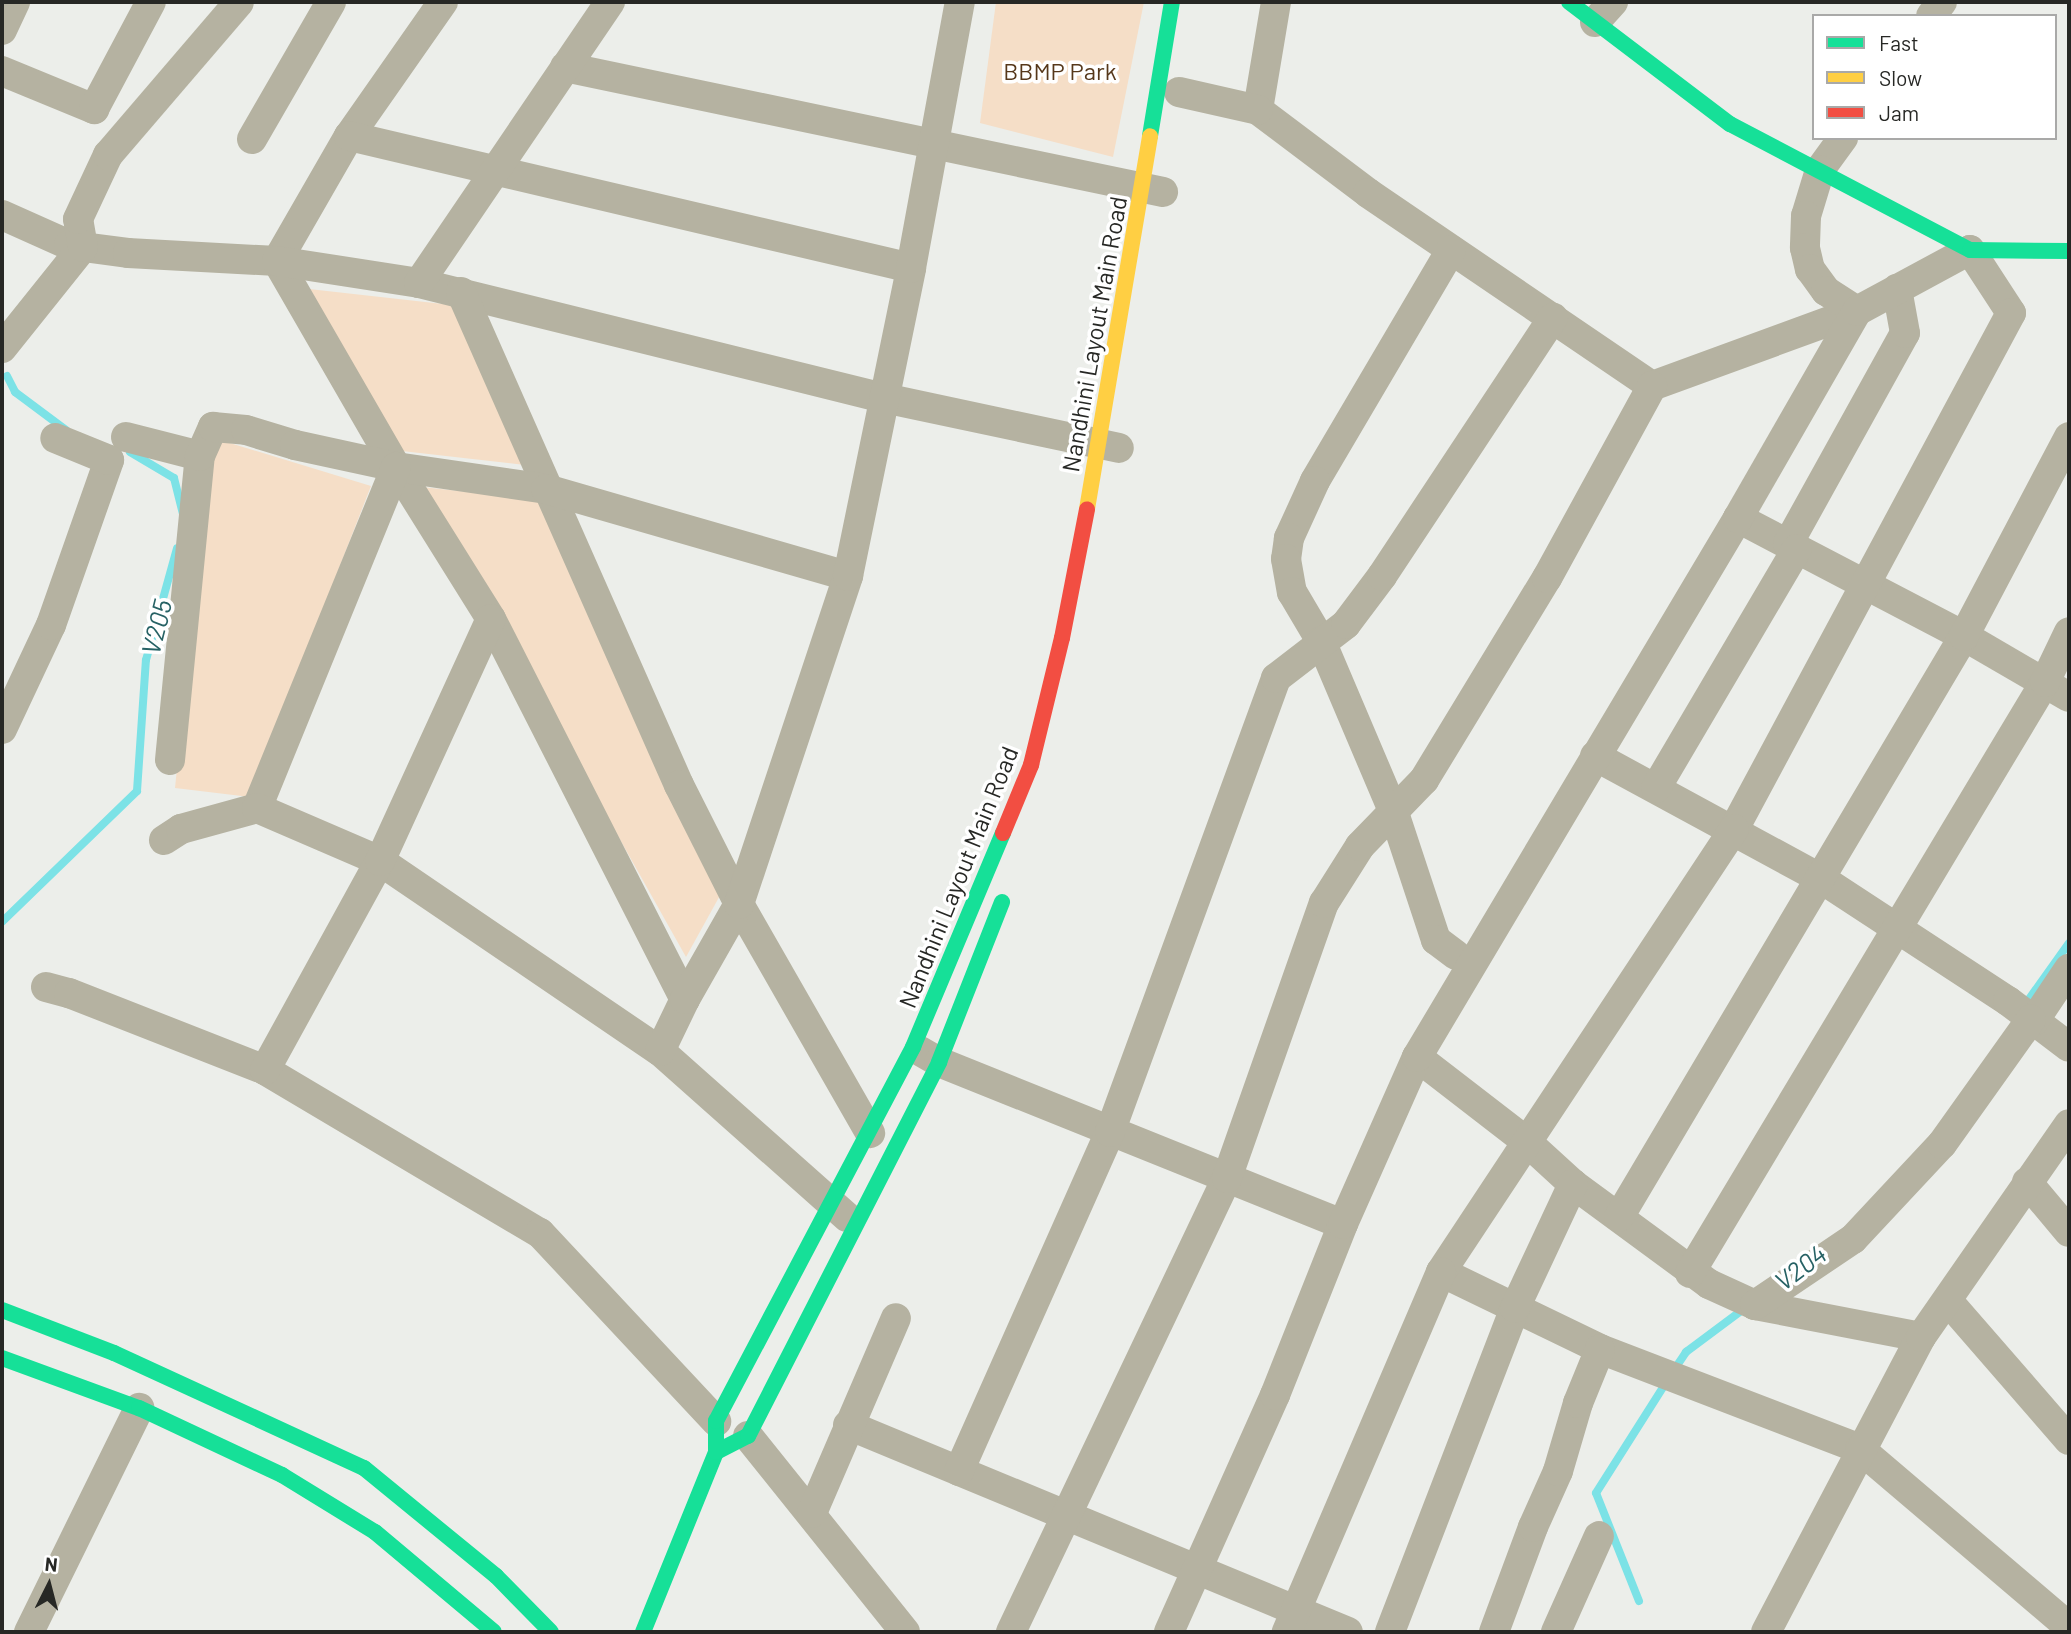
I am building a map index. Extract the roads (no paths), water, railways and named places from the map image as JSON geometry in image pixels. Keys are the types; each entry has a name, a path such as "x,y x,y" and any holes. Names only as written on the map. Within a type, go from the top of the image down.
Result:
{"main road":[{"name":"Nandhini Layout Main Road","path":"643,1632 716,1452 716,1421 870,1133 926,1055 1031,765 1114,447 1158,191 1172,2"},
{"path":"1569,2 1604,12 1730,124 1970,250 2069,251"},
{"path":"716,1452 748,1436 856,1224 926,1055 1011,880"},
{"path":"2,1310 114,1353 364,1468 496,1576 551,1632"},
{"path":"2,1358 139,1408 282,1475 375,1532 494,1632"}],"street":[{"path":"2,30 15,2"},
{"path":"2,71 94,109 151,2"},
{"path":"2,348 76,246 78,219 108,155 239,2"},
{"path":"252,139 331,2"},
{"path":"277,261 349,136 443,2"},
{"path":"419,283 610,2"},
{"path":"660,1051 685,999 739,904 848,576 911,268 960,2"},
{"path":"1258,110 1276,2"},
{"path":"565,67 934,142 1158,191"},
{"path":"1179,92 1258,110 1368,193 1652,386"},
{"path":"349,136 911,268"},
{"path":"1842,140 1820,170 1806,216 1805,248 1810,269 1826,291 1857,311"},
{"path":"9,218 76,246 128,253 277,261 419,283 884,398 1114,447"},
{"path":"1451,250 1315,481 1289,538 1286,559 1292,592 1321,641 1394,813 1436,940 1456,955"},
{"path":"1011,1632 1227,1178 1324,903 1360,846 1424,780 1547,578 1652,386 1857,311 1970,250 2011,313 1734,828 1441,1272 1291,1621"},
{"path":"277,261 396,467 491,619 685,999"},
{"path":"1656,788 1792,546 1905,333 1897,289"},
{"path":"461,292 679,785 739,904 870,1133"},
{"path":"1169,1632 1275,1395 1343,1224 1417,1057 1738,518 1857,311"},
{"path":"959,1471 1111,1132 1265,700 1276,678 1346,624 1382,576 1553,318"},
{"path":"170,760 200,456 213,426 246,430 295,445 396,467 547,489 848,576"},
{"path":"126,437 200,456"},
{"path":"1619,1217 1964,636 2069,437"},
{"path":"2,729 51,625 109,460 55,438"},
{"path":"257,808 396,467"},
{"path":"1738,518 1964,636 2057,689"},
{"path":"265,1070 380,861 491,619"},
{"path":"1690,1273 1896,929 2057,689 2069,632"},
{"path":"1595,756 1734,828 1821,877 2025,1014 2069,1047"},
{"path":"164,840 188,827 257,808 380,861 660,1051 856,1224"},
{"path":"1747,1301 1853,1239 1942,1144 2025,1014 2069,969"},
{"path":"46,987 69,993 265,1070 540,1233 716,1421"},
{"path":"926,1055 1343,1224"},
{"path":"1417,1057 1527,1142 1573,1184 1690,1273 1747,1301 1921,1337"},
{"path":"1780,1626 1860,1448 1921,1337 2069,1124"},
{"path":"2027,1182 2069,1232"},
{"path":"1390,1632 1515,1308 1573,1184"},
{"path":"1441,1272 1600,1349 1860,1448 2069,1627"},
{"path":"1948,1301 2069,1440"},
{"path":"812,1513 896,1318"},
{"path":"1494,1632 1528,1539 1558,1471 1578,1403 1600,1349"},
{"path":"29,1632 139,1408"},
{"path":"848,1425 1196,1570 1291,1621 1348,1632"},
{"path":"748,1436 905,1632"},
{"path":"1556,1632 1599,1536"}],"waterway":[{"name":"V205","path":"7,376 15,392 66,430"},
{"name":"V205","path":"130,452 174,478 183,515"},
{"name":"V205","path":"2,922 137,791 146,660 177,548"},
{"name":"V204","path":"2024,1006 2069,943"},
{"name":"V204","path":"1674,1370 1686,1352 1745,1308"},
{"name":"V204","path":"1639,1601 1596,1493 1667,1381"}],"park label":[{"name":"BBMP Park","path":"1060,71"}]}
